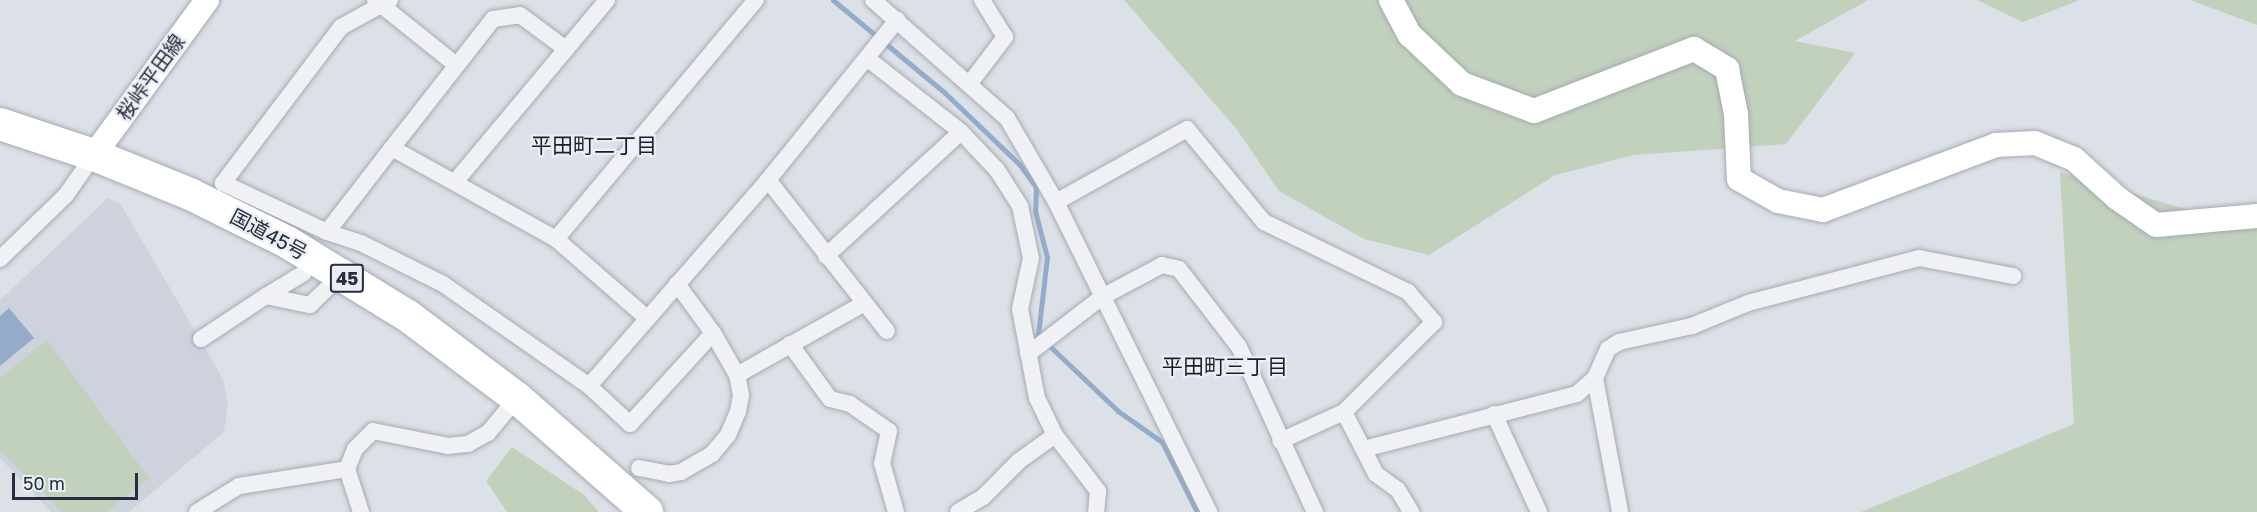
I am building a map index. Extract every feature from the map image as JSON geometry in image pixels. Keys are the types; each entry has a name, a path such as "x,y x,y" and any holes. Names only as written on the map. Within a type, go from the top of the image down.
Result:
{"highway":[{"name":"国道45号","path":"0,124 94,155 190,194 287,242 342,264 517,398 647,512"}],"street":[{"name":"桜峠平田線","path":"94,155 207,0"},
{"path":"455,182 607,0"},
{"path":"556,239 756,0"},
{"path":"873,0 882,40 961,132 998,170 1020,206 1032,258 1020,309 1032,350 1037,398 1055,435 1098,491 1096,512"},
{"path":"970,83 1005,37 982,0"},
{"path":"1391,0 1410,35 1462,84 1534,111 1694,49 1727,69 1736,114 1739,179 1778,201 1823,210 1996,145 2035,143 2074,159 2117,198 2156,225 2257,216"},
{"path":"456,65 381,2 340,27 223,183 327,232 361,243 443,284 588,386 630,424 713,333"},
{"path":"327,232 493,19 520,15 566,49"},
{"path":"882,40 970,83 1006,118 1056,202 1209,512"},
{"path":"588,386 768,180 882,40"},
{"path":"1056,202 1187,129 1264,222 1408,292 1434,322 1344,412 1280,441"},
{"path":"826,256 961,132"},
{"path":"392,148 556,239 647,318"},
{"path":"0,259 66,195 94,155"},
{"path":"768,180 863,304 877,315 887,331"},
{"path":"266,297 310,305 361,243"},
{"path":"1364,449 1494,414 1558,402 1577,394 1595,378 1603,356 1619,342 1692,326 1748,303 1919,258 2013,276"},
{"path":"1032,350 1102,297 1162,265 1179,269 1239,347 1280,441 1315,512"},
{"path":"201,339 230,318 304,273"},
{"path":"639,468 669,474 712,454 728,435 738,411 741,395 737,375 713,333 677,284"},
{"path":"737,375 863,304"},
{"path":"790,344 830,399 850,404 889,431 882,463 896,512"},
{"path":"1595,378 1620,512"},
{"path":"361,512 347,469 355,449 373,431 448,446 468,444 488,433 517,398"},
{"path":"1344,412 1377,474 1398,490 1411,512"},
{"path":"1494,414 1539,512"},
{"path":"958,512 983,496 1019,461 1055,435"},
{"path":"197,512 247,485 347,469"}],"shaded area":[{"path":"108,198 120,203 223,379 228,403 224,432 129,512 51,512 0,458 0,300"}],"green space":[{"path":"1124,0 1868,0 1795,41 1855,53 1786,144 1634,155 1555,175 1429,255 1364,239 1279,191 1235,127"},
{"path":"1977,0 2080,0 2023,22"},
{"path":"2190,0 2257,0 2257,25"},
{"path":"2060,172 2229,222 2257,218 2257,512 1861,512 2074,424"},
{"path":"47,340 149,478 106,512 63,512 0,450 0,378"},
{"path":"512,447 584,495 599,512 507,512 486,481"}],"water":[{"path":"9,308 34,338 0,366 0,316"}],"waterway":[{"path":"833,0 945,93 1020,165 1036,187 1035,211 1047,257 1038,335 1118,411 1162,442 1197,512"}],"district":[{"name":"平田町二丁目","path":"594,145"},
{"name":"平田町三丁目","path":"1225,366"}]}
